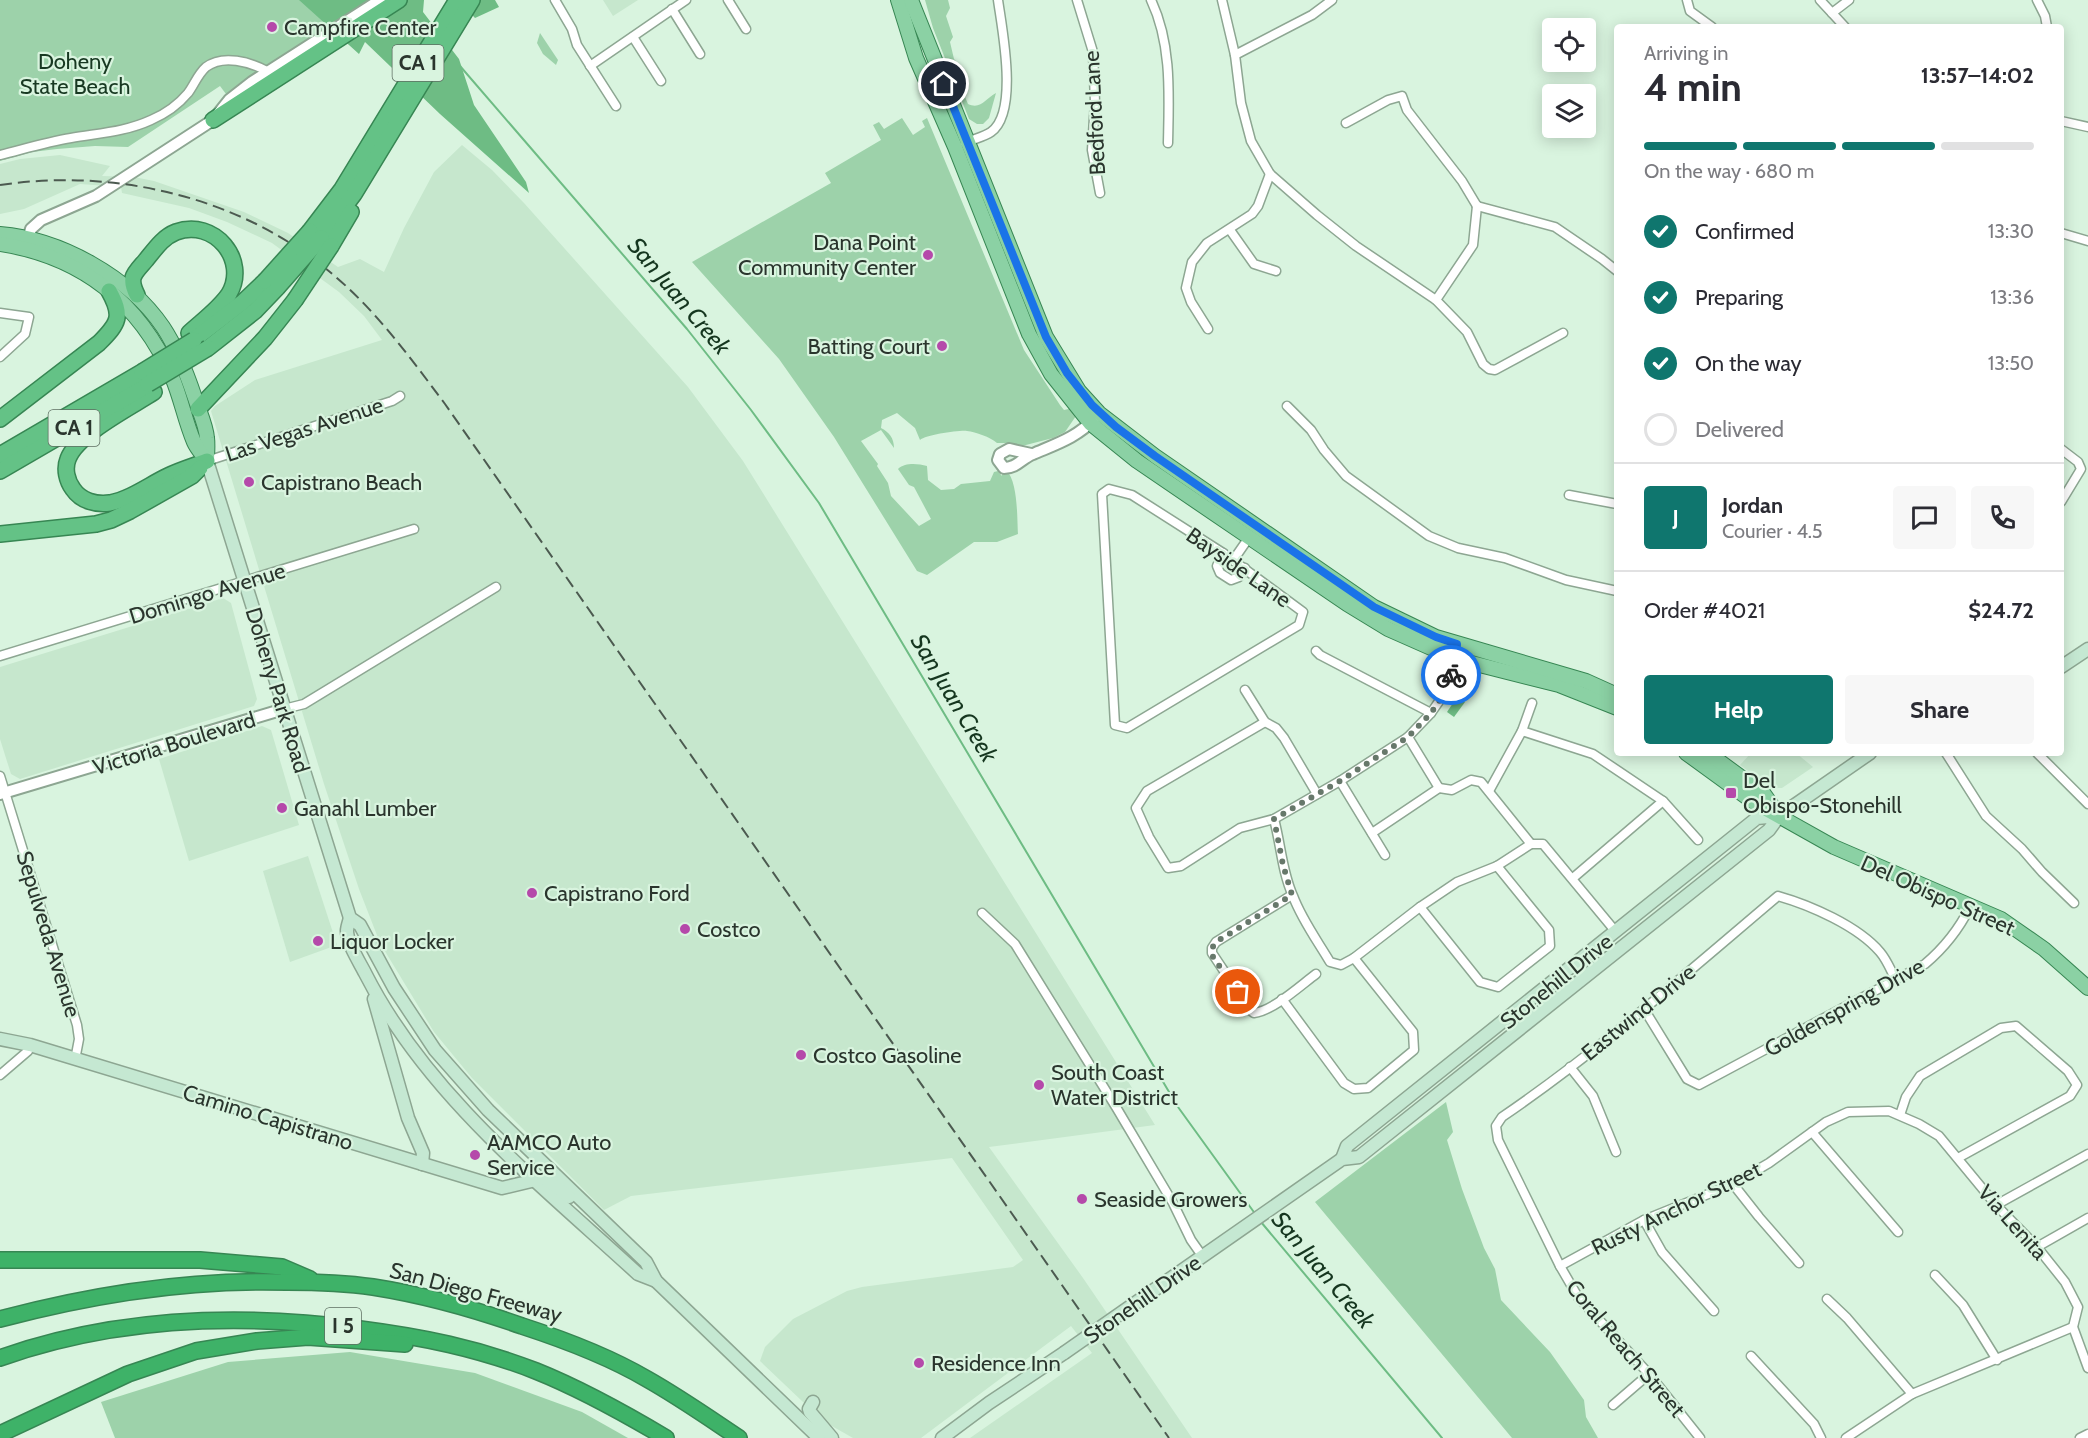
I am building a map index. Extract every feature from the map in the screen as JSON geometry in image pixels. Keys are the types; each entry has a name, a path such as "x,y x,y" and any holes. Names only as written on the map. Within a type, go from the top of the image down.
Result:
{"highway":[{"path":"213,120 324,42 399,0"},
{"name":"CA 1","path":"389,132 457,0"},
{"name":"CA 1","path":"0,471 148,379 191,337 271,284 321,238 342,189 389,132 472,0"},
{"path":"198,409 253,352 295,300 321,238 389,132"},
{"path":"137,296 132,283 135,273 168,237 187,229 205,231 214,235 228,249 235,268 235,278 228,295 191,337"},
{"name":"CA 1","path":"0,454 208,348 255,310 271,284"},
{"path":"0,419 99,343 111,331 118,319 118,311 109,291"},
{"path":"148,379 77,443 67,459 66,470 72,488 87,501 108,503 124,499 169,475 207,461"},
{"path":"0,534 96,524 111,520 192,476 207,461"},
{"path":"0,1260 200,1260 257,1263 282,1267 318,1282"},
{"name":"San Diego Freeway","path":"0,1319 82,1299 160,1286 234,1281 318,1282 372,1287 428,1298 569,1341 647,1378 739,1438"},
{"name":"I 5","path":"0,1358 58,1340 105,1330 196,1320 314,1322 437,1340 487,1354 537,1372 626,1414 666,1438"},
{"path":"0,1434 128,1374 196,1352 257,1341 308,1337 411,1345 537,1372"}],"main road":[{"path":"898,0 916,58 962,144"},
{"path":"911,0 1029,334 1051,374 1137,461 1374,607 1436,637 1586,681 1614,694"},
{"path":"0,234 26,243"},
{"name":"Doheny Park Road","path":"26,243 42,240 92,264 137,296 163,327 172,342 192,386 207,438 207,461 350,918 347,932 370,982 422,1063 446,1091 535,1180"},
{"path":"0,244 26,243"},
{"name":"Doheny Park Road","path":"26,243 77,268 109,291 132,312 156,345 173,379 194,442 207,461"},
{"path":"1254,531 1368,617 1404,638 1456,658 1559,686 1614,707"},
{"path":"2064,665 2088,649"},
{"name":"Del Obispo Street","path":"1690,756 1752,801 1854,857 2001,919 2021,932 2088,988"},
{"name":"Del Obispo Street","path":"1712,756 1764,794 1779,816"},
{"name":"Stonehill Drive","path":"942,1438 989,1403 1342,1159 1359,1157 1769,830 1779,816 1866,756"},
{"name":"Stonehill Drive","path":"1342,1159 1347,1146 1758,818 1779,816"},
{"name":"Doheny Park Road","path":"350,918 360,925 394,988 435,1050 483,1104 590,1208"},
{"path":"1611,957 1616,932"},
{"path":"370,982 408,1118 423,1153 422,1164"},
{"name":"Camino Capistrano","path":"0,1039 30,1045 502,1188 535,1180"},
{"path":"535,1180 544,1178 580,1207 590,1208 646,1262 656,1281 819,1438"},
{"path":"535,1180 638,1274 656,1281"},
{"path":"782,1403 800,1405 813,1402 809,1409 810,1412 832,1438"}],"street":[{"path":"26,243 31,229 41,219 96,196 213,120 229,100 267,71 324,42 380,0"},
{"path":"555,0 590,66 616,106"},
{"path":"590,66 686,0"},
{"path":"728,0 746,29"},
{"path":"962,144 991,132 1000,122 1004,106 1008,79 998,0"},
{"name":"Bedford Lane","path":"1077,0 1093,52 1095,102 1092,150 1100,193"},
{"path":"1151,0 1164,39 1169,83 1168,143"},
{"path":"1222,0 1235,55 1241,103 1251,141 1270,174 1356,246 1436,300 1467,332 1489,369 1495,370 1563,333"},
{"path":"1235,55 1312,15 1332,0"},
{"path":"1687,0 1690,11 1708,24"},
{"path":"1820,0 1842,24"},
{"path":"1832,13 1849,0"},
{"path":"2037,0 2046,24"},
{"path":"672,9 700,54"},
{"path":"633,38 661,81"},
{"path":"0,155 71,138 124,130 151,120 178,103 188,93 205,68 213,63 240,61 267,71"},
{"path":"1346,123 1388,100 1402,96 1407,110 1462,181 1477,206 1473,245 1436,300"},
{"path":"2064,122 2088,127"},
{"path":"1208,329 1191,302 1186,288 1192,261 1207,243 1252,214 1258,206 1270,174"},
{"path":"1477,206 1555,227 1614,269"},
{"path":"1230,230 1254,264 1276,271"},
{"path":"2064,234 2088,241"},
{"path":"0,313 29,317 25,333 0,357"},
{"name":"Las Vegas Avenue","path":"207,461 392,401 400,396"},
{"path":"1287,406 1311,430 1346,476 1429,536 1458,548 1505,558 1566,580 1614,590"},
{"path":"1031,454 1062,443 1095,418"},
{"path":"2064,451 2078,462 2081,469 2064,497"},
{"name":"Bayside Lane","path":"1109,489 1132,495 1223,553 1304,612 1299,625 1127,728 1114,725 1102,494 1109,489"},
{"path":"1569,495 1614,503"},
{"name":"Domingo Avenue","path":"0,656 414,529"},
{"path":"1234,559 1254,531"},
{"path":"1223,553 1217,566 1221,573 1231,580 1239,577 1245,568"},
{"name":"Victoria Boulevard","path":"3,793 304,704 496,587"},
{"path":"1265,722 1147,791 1136,808 1149,837 1168,868 1181,866 1240,828 1274,819 1340,781 1408,737 1431,713 1442,697 1456,658 1457,644"},
{"path":"1316,651 1431,713"},
{"path":"1245,690 1265,722 1276,728 1284,738 1317,794"},
{"path":"1489,791 1522,731 1532,703"},
{"path":"1522,731 1593,754 1663,801 1698,840"},
{"path":"1408,737 1439,788"},
{"path":"1949,756 1986,816 2022,849 2074,903"},
{"path":"2040,756 2088,803"},
{"name":"Sepulveda Avenue","path":"0,776 3,793 77,1025 79,1039 75,1060"},
{"path":"1372,833 1439,788 1452,790 1471,780 1481,782 1531,844"},
{"path":"1340,781 1385,855"},
{"path":"1573,878 1663,801"},
{"path":"1274,819 1283,865 1292,895 1304,921 1330,962 1341,965 1354,958 1420,907 1457,882 1497,866 1531,844 1543,843 1616,932"},
{"path":"1420,907 1480,982 1498,987 1550,946 1549,930 1497,866"},
{"path":"1292,895 1216,942 1212,948 1213,957 1250,1010 1256,1014 1282,999 1316,974"},
{"name":"Eastwind Drive","path":"1496,1126 1502,1117 1644,1009 1778,896 1807,904 1863,936 1881,952 1896,980"},
{"name":"Goldenspring Drive","path":"1644,1009 1687,1079 1699,1085 1925,964 1941,950 1970,907"},
{"path":"982,913 1015,944 1133,1136 1173,1203 1191,1240 1203,1257"},
{"path":"1282,999 1344,1083 1354,1089 1368,1088 1414,1050 1413,1032 1354,958"},
{"path":"1900,1115 1906,1097 1920,1076 2001,1028 2016,1026 2068,1071 2077,1085 2070,1096 1958,1158"},
{"path":"0,1075 28,1052 30,1045"},
{"path":"1570,1067 1593,1096 1616,1152"},
{"name":"Via Lenita","path":"1889,1111 1939,1136 1996,1205 2037,1247 2065,1282 2078,1307 2073,1327 2088,1368"},
{"name":"Rusty Anchor Street","path":"1560,1266 1644,1220 1733,1184 1769,1163 1826,1122 1848,1112 1889,1111"},
{"name":"Coral Reach Street","path":"1496,1126 1498,1140 1560,1266 1578,1297 1649,1374 1700,1438"},
{"path":"1812,1132 1898,1232"},
{"path":"1996,1205 2088,1154"},
{"path":"1733,1184 1798,1263"},
{"path":"2037,1247 2088,1218"},
{"path":"1644,1220 1662,1252 1714,1311"},
{"path":"1935,1275 1962,1305 1996,1360"},
{"path":"1827,1299 1847,1318 1912,1394"},
{"path":"1846,1438 1912,1394 2073,1327"},
{"path":"1751,1356 1814,1424 1821,1438"},
{"path":"1613,1405 1649,1374"},
{"path":"2080,1438 2088,1434"}],"shaded area":[{"path":"299,0 424,0 423,12 459,59 474,105 526,182 529,193 440,114 365,42 359,54"},
{"path":"458,0 495,0 499,7 475,18"},
{"path":"603,0 638,0 613,16"},
{"path":"462,145 492,170 524,203 688,387 743,461 1155,1125 989,1147 1083,1278 1192,1438 970,1438 1092,1353 1071,1326 921,1438 853,1438 823,1421 760,1361 765,1347 793,1319 847,1291 862,1287 1013,1267 1023,1260 952,1158 631,1196 604,1210 472,1078 434,1032 380,943 359,889 324,784 211,411 255,380 382,340 364,316 339,292 272,243 227,222 189,208 122,193 121,187 80,184 24,209 0,214 0,164 20,159 60,155 110,166 102,176 134,177 154,181 244,212 288,233 338,267 360,259 384,272 434,172"},
{"path":"223,598 231,603 257,699 254,706 20,779 11,774 0,739 0,667"},
{"path":"1457,697 1465,702 1454,717 1447,712"},
{"path":"262,726 271,730 299,825 189,861 159,759"},
{"path":"1748,756 1800,756 1813,767 1782,788 1771,788 1740,765"},
{"path":"308,856 337,945 290,962 263,871"}],"green space":[{"name":"Doheny State Beach","path":"0,0 389,0 232,102 220,86 128,147 95,146 57,149 32,152 0,161"},
{"path":"925,0 948,0 950,8 946,16 953,37 950,42 954,59 959,65 955,73 968,104 976,106 996,93 989,118 983,124 977,124 969,119 933,28"},
{"path":"540,33 558,60 556,65 543,54 537,43"},
{"path":"902,118 913,135 925,127 922,121 927,118 1024,350 1060,405 1064,410 1073,408 1076,416 1065,432 1053,438 1022,446 997,443 983,435 967,431 943,433 920,440 915,428 897,413 882,420 881,428 891,436 894,448 881,430 861,441 878,464 877,466 888,483 891,496 919,526 931,519 914,487 909,485 898,469 901,467 912,464 927,466 928,480 941,490 954,489 961,484 990,481 994,472 998,471 1002,476 1002,470 1006,470 1010,475 1016,500 1018,534 997,542 974,542 927,575 917,571 834,437 779,359 692,262 831,183 825,173 881,140 873,125 879,122 884,129"},
{"path":"1446,1102 1453,1132 1447,1140 1462,1189 1484,1248 1495,1269 1501,1300 1550,1352 1584,1400 1586,1417 1598,1438 1512,1438 1315,1202"},
{"path":"350,1352 475,1373 582,1412 628,1438 115,1438 101,1402 228,1362"}],"waterway":[{"name":"San Juan Creek","path":"460,66 687,329 751,410 819,503 1178,1107 1256,1215"},
{"name":"San Juan Creek","path":"1261,1222 1442,1438"}],"railway":[{"path":"0,185 43,181 86,181 129,185 172,193 213,206 253,222 290,243 325,268 375,315 445,404 1169,1438"}],"way so far":[{"path":"1238,992 1213,957 1212,948 1216,942 1292,895 1283,865 1274,819 1340,781 1408,737 1431,713 1442,697 1451,675"}],"place":[{"name":"Campfire Center","path":"272,27"},
{"name":"Dana Point Community Center","path":"928,255"},
{"name":"Batting Court","path":"942,346"},
{"name":"Capistrano Beach","path":"249,482"},
{"name":"Del Obispo-Stonehill","path":"1731,793"},
{"name":"Ganahl Lumber","path":"282,808"},
{"name":"Capistrano Ford","path":"532,893"},
{"name":"Costco","path":"685,929"},
{"name":"Liquor Locker","path":"318,941"},
{"name":"Costco Gasoline","path":"801,1055"},
{"name":"South Coast Water District","path":"1039,1085"},
{"name":"AAMCO Auto Service","path":"475,1155"},
{"name":"Seaside Growers","path":"1082,1199"},
{"name":"Residence Inn","path":"919,1363"}],"route":[{"path":"944,84 1046,337 1079,391 1099,413 1155,456 1374,607 1436,637 1457,644 1451,675"}]}
